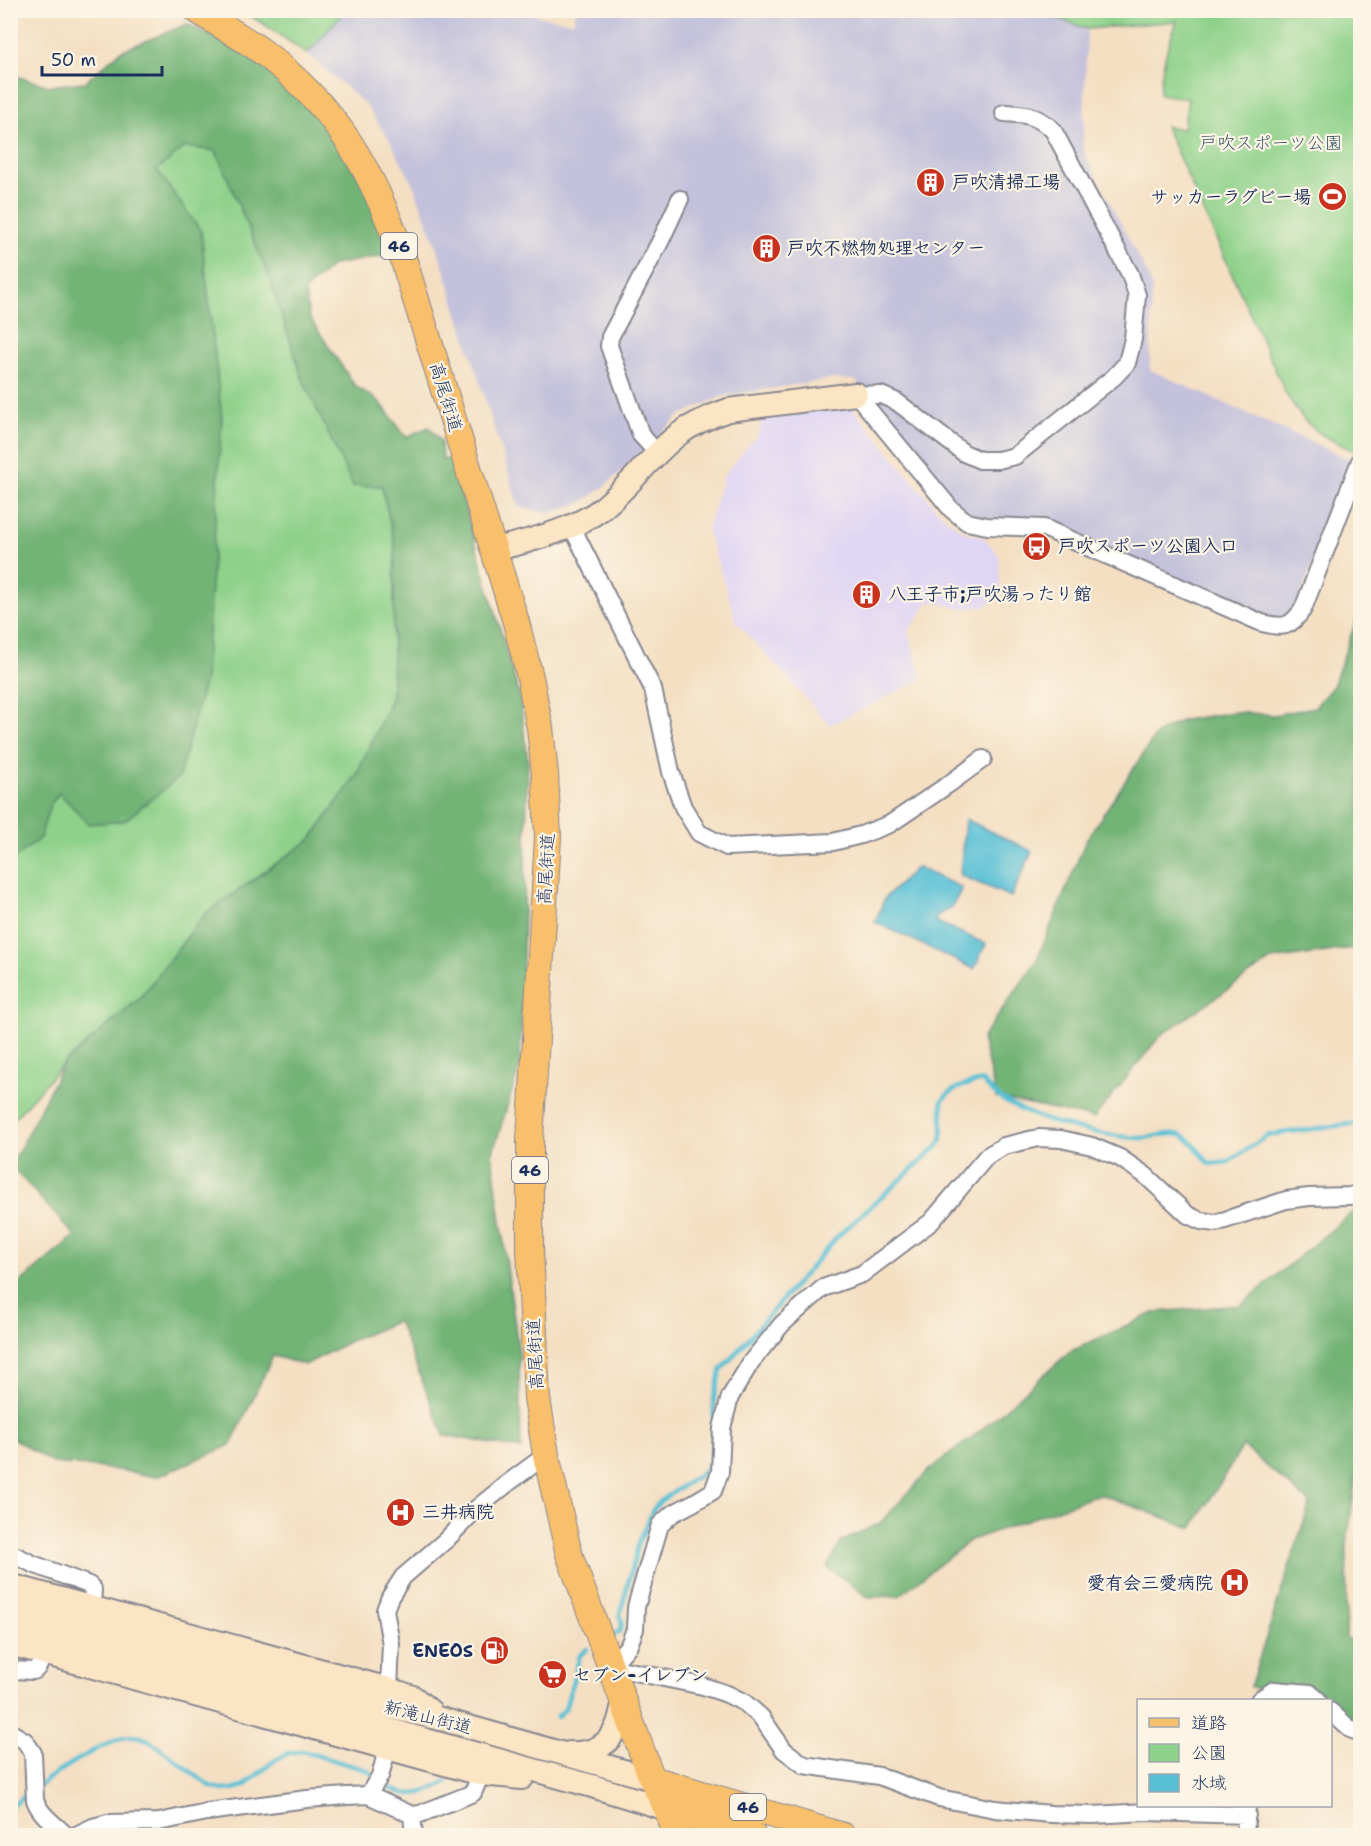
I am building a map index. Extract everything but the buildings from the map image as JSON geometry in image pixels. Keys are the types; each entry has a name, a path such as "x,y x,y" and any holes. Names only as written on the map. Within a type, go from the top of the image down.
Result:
{"main road":[{"name":"高尾街道","path":"198,10 258,49 301,84 333,118 361,160 381,200 403,258 516,622 540,728 547,794 547,848 532,1090 530,1167 537,1398 546,1455 569,1554 652,1779 667,1809"},
{"path":"493,550 571,525 597,512 621,493 680,434 709,416 728,410 856,394"},
{"path":"10,1585 389,1689 412,1697 441,1719"},
{"name":"新滝山街道","path":"10,1604 343,1695 441,1719 843,1836"},
{"name":"新滝山街道","path":"10,1625 592,1786 752,1835"},
{"path":"10,1644 481,1774 592,1786"},
{"path":"559,1752 589,1751 603,1744 614,1735 621,1720 623,1702"},
{"name":"46","path":"667,1809 677,1836"},
{"path":"743,1836 752,1835"}],"street":[{"path":"856,394 881,395 897,402 964,453 980,460 999,460 1016,456 1106,383 1127,363 1133,339 1137,295 1130,274 1053,130 1043,121 1030,115 1004,113"},
{"path":"658,454 641,435 609,346 610,337 680,199"},
{"path":"856,394 951,509 967,522 987,526 1044,528 1262,622 1280,627 1295,621 1303,609 1360,461"},
{"path":"571,525 653,689 670,772 683,807 699,833 727,847 833,842 861,836 890,824 983,759"},
{"path":"1245,1836 1247,1810 1093,1815 995,1809 939,1797 879,1776 804,1765 784,1750 761,1717 736,1698 703,1686 610,1667 629,1645 635,1629 636,1607 660,1525 672,1514 713,1491 720,1472 722,1428 730,1397 751,1362 782,1324 823,1288 862,1274 931,1222 987,1155 1004,1146 1038,1138 1061,1139 1092,1146 1120,1158 1145,1176 1188,1215 1201,1221 1216,1223 1286,1200 1350,1196 1360,1193"},
{"path":"389,1689 391,1644 385,1610 390,1597 403,1577 446,1540 476,1509 546,1455"},
{"path":"10,1553 90,1585 93,1589 92,1607"},
{"path":"10,1670 34,1671 45,1653"},
{"path":"1262,1699 1274,1690 1310,1693 1316,1699"},
{"path":"1332,1713 1350,1729 1360,1733"},
{"path":"10,1732 25,1741 33,1753 35,1800 41,1812 67,1836"},
{"path":"374,1787 388,1747"},
{"path":"74,1836 108,1823 159,1822 207,1812 307,1799 374,1787 412,1815 420,1814 473,1793 481,1774"},
{"path":"412,1815 414,1836"}],"shaded area":[{"path":"345,10 538,11 537,16 573,22 576,10 1038,10 1087,29 1083,148 1148,275 1152,289 1150,370 1352,460 1296,607 1287,615 1276,618 1264,615 1045,521 985,519 970,514 959,508 886,414 855,380 831,379 723,396 680,415 604,487 584,501 550,513 519,507 439,253 412,182 389,139 364,103 307,54"},
{"path":"850,405 939,512 958,528 969,534 983,537 999,555 1000,589 987,606 963,609 929,601 908,632 922,679 830,725 737,623 707,529 724,475 760,432 761,419"}],"green space":[{"path":"242,11 345,11 307,54"},
{"name":"戸吹スポーツ公園","path":"1038,11 1360,11 1360,454 1322,435 1304,420 1287,396 1165,126 1183,129 1188,99 1160,94 1165,57 1177,21 1087,29"},
{"path":"187,24 247,53 309,104 354,159 390,233 382,256 333,265 305,290 309,317 355,386 380,402 406,437 429,427 441,441 442,459 451,459 519,694 528,761 520,1066 492,1155 519,1355 521,1449 444,1435 398,1321 350,1341 305,1365 273,1356 231,1445 156,1477 106,1468 53,1463 11,1437 11,1290 75,1236 11,1166 63,1064 140,998 205,914 311,839 356,776 392,697 395,545 382,486 353,486 303,380 269,277 216,151 185,147 157,170 201,231 222,418 205,679 179,777 124,821 89,824 59,793 50,805 40,838 11,861 11,72 16,76 49,86 85,82 121,51"},
{"path":"207,114 278,251 378,471 395,545 392,697 356,776 311,839 205,914 140,998 63,1064 11,1122 11,177"},
{"path":"1360,610 1360,947 1271,960 1161,1035 1094,1118 996,1098 982,1038 1036,962 1086,840 1157,733 1183,720 1236,712 1274,715 1315,707 1333,686"},
{"path":"1360,1206 1360,1448 1347,1544 1346,1637 1360,1649 1360,1722 1332,1708 1332,1699 1305,1699 1250,1687 1310,1503 1243,1446 1192,1528 1100,1494 971,1540 899,1596 868,1597 827,1567 842,1541 880,1523 929,1470 980,1431 1071,1351 1156,1312 1241,1305"}],"water":[{"path":"965,819 1032,851 1011,897 960,875"},
{"path":"917,867 962,888 952,907 938,915 935,921 986,944 974,969 875,922 885,898"}],"waterway":[{"path":"612,1636 620,1631 622,1623 620,1614 639,1542 653,1510 660,1501 702,1473 712,1460 714,1397 721,1370 838,1236 938,1146 942,1139 942,1101 950,1092 983,1081 995,1094 1012,1105 1055,1123 1078,1129 1140,1138 1181,1135 1193,1144 1210,1164 1228,1162 1267,1136 1360,1123"},
{"path":"557,1717 565,1709 580,1655 587,1649"},
{"path":"40,1785 112,1741 133,1736 149,1741 210,1786 223,1790 244,1786 275,1760 289,1753 302,1751 367,1770 375,1777"},
{"path":"381,1782 398,1792 414,1794 430,1790 447,1781"},
{"path":"10,1807 31,1792"}],"place":[{"name":"戸吹清掃工場","path":"931,182"},
{"name":"サッカーラグビー場","path":"1332,197"},
{"name":"戸吹不燃物処理センター","path":"766,248"},
{"name":"戸吹スポーツ公園入口","path":"1037,546"},
{"name":"八王子市;戸吹湯ったり館","path":"867,594"},
{"name":"三井病院","path":"401,1512"},
{"name":"愛有会三愛病院","path":"1234,1583"},
{"name":"ENEOS","path":"494,1651"},
{"name":"セブン-イレブン","path":"552,1675"}]}
